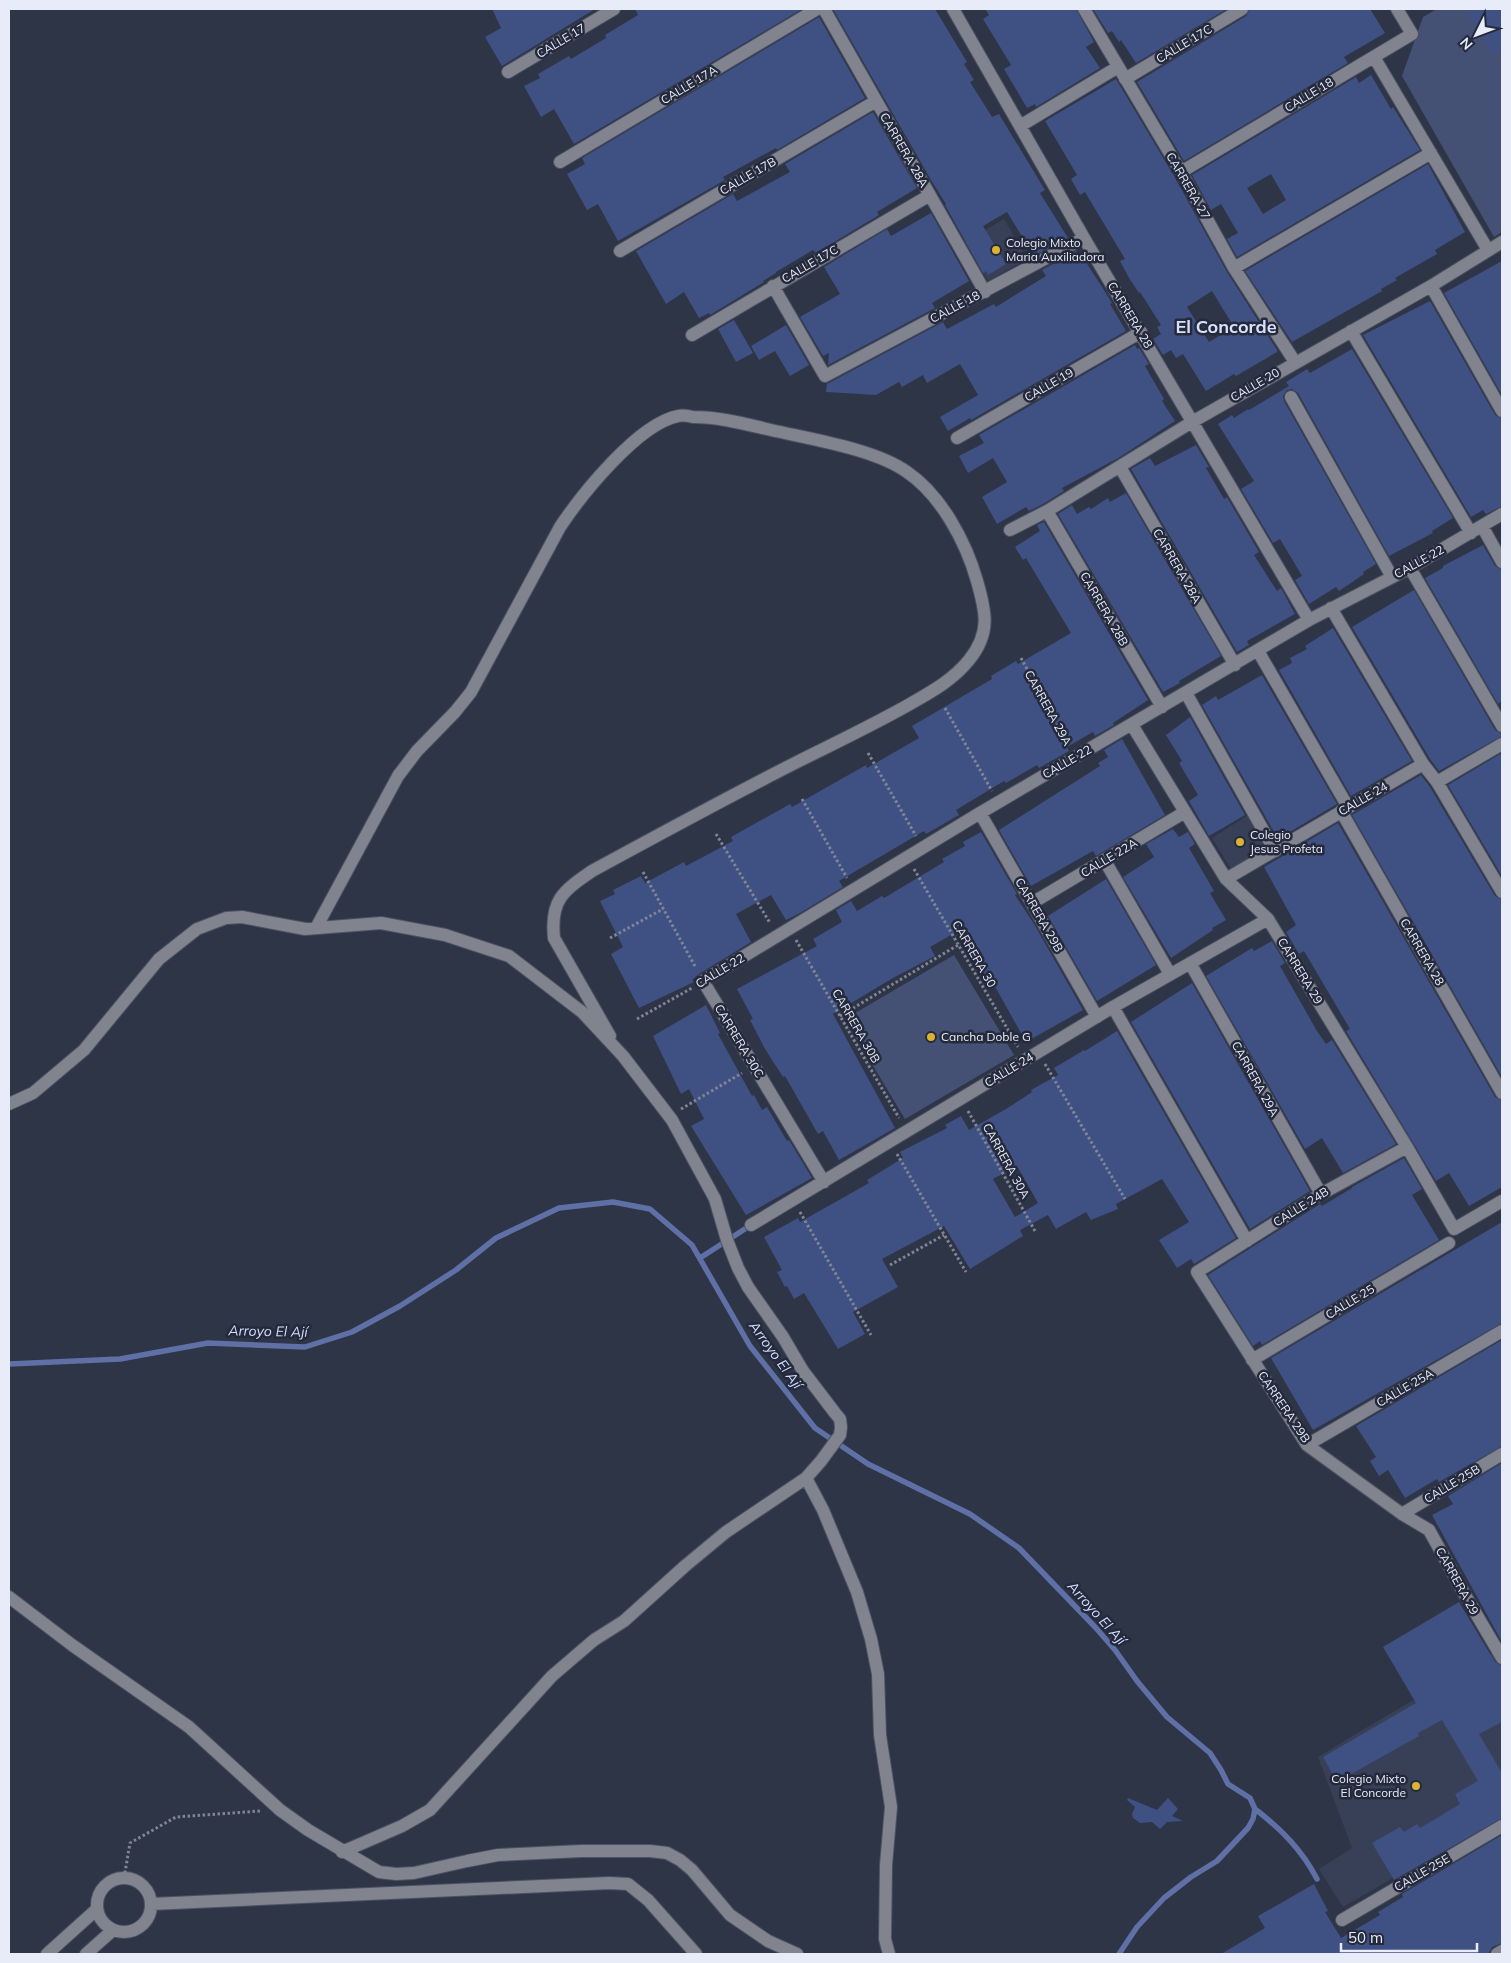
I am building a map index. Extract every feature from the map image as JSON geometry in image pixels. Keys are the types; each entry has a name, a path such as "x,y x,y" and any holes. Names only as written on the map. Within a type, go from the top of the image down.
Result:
{"street":[{"name":"CALLE 17","path":"508,72 614,9"},
{"name":"CALLE 17A","path":"560,162 817,9"},
{"name":"CARRERA 28A","path":"824,9 985,292"},
{"name":"CARRERA 28","path":"953,9 1084,238 1309,620"},
{"name":"CARRERA 27","path":"1084,9 1181,172 1234,268 1295,362"},
{"name":"CALLE 17C","path":"1125,79 1242,9"},
{"name":"CALLE 18","path":"1181,172 1412,34 1397,9"},
{"path":"1374,57 1488,250"},
{"path":"1020,126 1118,67"},
{"name":"CALLE 17B","path":"620,251 876,101"},
{"path":"1234,268 1431,153"},
{"name":"CALLE 17C","path":"692,335 930,195"},
{"name":"CALLE 18","path":"773,286 825,376 1084,238"},
{"name":"CALLE 20","path":"1010,530 1120,467 1192,422 1295,362 1431,286 1502,242"},
{"path":"1431,286 1502,411"},
{"path":"1351,331 1476,530 1502,562"},
{"name":"CALLE 19","path":"957,438 1141,332"},
{"path":"1291,397 1392,577"},
{"path":"316,928 398,776 417,751 456,712 470,692 560,527 583,496 625,449 660,424 678,416 712,417 835,444 893,464 908,472 922,485 943,509 956,529 974,571 986,610 986,626 980,644 969,660 954,676 936,688 890,715 747,787 592,871 576,881 561,896 554,910 552,922 554,938 622,1056"},
{"name":"CARRERA 28A","path":"1120,467 1235,665"},
{"name":"CARRERA 28B","path":"1046,510 1162,707"},
{"name":"CALLE 22","path":"703,981 790,930 980,813 1309,620 1410,568 1502,514"},
{"path":"1410,568 1502,726"},
{"path":"1331,608 1423,764 1437,782 1502,892"},
{"name":"CARRERA 28","path":"1258,651 1502,1092"},
{"path":"1186,693 1275,851"},
{"name":"CARRERA 29","path":"1132,725 1226,879 1268,919 1407,1147 1454,1229 1502,1201"},
{"path":"1437,782 1502,744"},
{"name":"CALLE 24","path":"1226,879 1423,764"},
{"name":"CALLE 22A","path":"1032,903 1185,812"},
{"name":"CARRERA 29B","path":"980,813 1097,1017"},
{"path":"1105,861 1170,974"},
{"path":"9,1104 33,1093 84,1050 159,959 198,928 226,918 242,917 305,929 381,924 445,935 508,956 582,1012 622,1056 672,1120 715,1199 726,1237 738,1268 748,1287 783,1337 803,1372 840,1419 840,1435 806,1478 726,1532 624,1621 594,1640 552,1676 430,1810 402,1826 342,1852"},
{"name":"CALLE 24","path":"751,1225 794,1201 1113,1007 1268,919"},
{"name":"CARRERA 29A","path":"1190,963 1321,1194"},
{"name":"CARRERA 30C","path":"703,981 824,1182"},
{"path":"1113,1007 1247,1241"},
{"name":"CALLE 24B","path":"1196,1272 1321,1194 1407,1147"},
{"name":"CALLE 25","path":"1252,1360 1449,1243"},
{"name":"CARRERA 29B","path":"1196,1272 1307,1445 1402,1514"},
{"name":"CALLE 25A","path":"1307,1445 1502,1331"},
{"name":"CALLE 25B","path":"1402,1514 1502,1454"},
{"path":"806,1478 823,1510 857,1592 871,1639 878,1674 880,1735 891,1807 885,1939 889,1954"},
{"name":"CARRERA 29","path":"1402,1514 1429,1530 1502,1658"},
{"path":"9,1596 72,1645 189,1727 280,1810 342,1852 379,1872 396,1874 414,1873 498,1856 581,1851 650,1851 667,1853 680,1860 692,1870 730,1915 768,1941 797,1954"},
{"name":"CALLE 25E","path":"1342,1920 1502,1826"},
{"path":"124,1878 137,1881 147,1890 151,1904 149,1917 140,1928 127,1932 113,1930 102,1922 97,1909 99,1894 109,1882 124,1878"},
{"path":"151,1904 609,1883 628,1884 648,1900 696,1954"},
{"path":"47,1954 97,1909"},
{"path":"86,1954 113,1930"},
{"path":"1497,1954 1502,1951"}],"path":[{"name":"CARRERA 29A","path":"1021,658 1075,758"},
{"path":"945,708 998,803"},
{"path":"868,753 923,847"},
{"path":"802,799 853,890"},
{"path":"716,834 778,936"},
{"name":"CARRERA 30","path":"907,857 1026,1060"},
{"path":"643,872 703,981"},
{"path":"610,938 663,909"},
{"name":"CARRERA 30B","path":"790,930 907,1132"},
{"path":"840,1016 958,945"},
{"name":"CALLE 22","path":"637,1019 703,981"},
{"path":"1038,1052 1125,1199"},
{"path":"680,1109 754,1066"},
{"name":"CARRERA 30A","path":"962,1099 1035,1231"},
{"path":"890,1142 966,1272"},
{"path":"794,1201 871,1336"},
{"path":"890,1265 944,1235"},
{"path":"124,1878 130,1843 176,1817 280,1810"}],"shaded area":[{"path":"1437,9 1502,9 1502,232 1494,237 1402,76 1423,17"},
{"name":"Colegio Mixto Maria Auxiliadora","path":"1004,219 1027,259 988,281 965,242"},
{"name":"Colegio Jesus Profeta","path":"1248,815 1268,847 1231,869 1212,838"},
{"path":"954,955 1014,1055 905,1119 845,1019"},
{"name":"Colegio Mixto El Concorde","path":"1492,1654 1502,1671 1502,1815 1343,1907 1319,1869 1352,1848 1318,1757"}],"building":[{"path":"492,9 595,9 502,66 485,37 501,28"},
{"path":"635,9 802,9 574,144 554,109 541,117 524,86 540,78 538,74 569,56 571,59 606,38 605,35 638,15"},
{"path":"833,9 935,9 967,62 964,64 974,80 970,82 992,117 999,114 1045,190 1040,193 1068,238 1034,256 1007,212 983,226 1006,264 988,275 986,271 983,273 946,204"},
{"path":"985,9 1076,9 1094,42 1086,47 1100,68 1036,107 1035,104 1027,108 1004,69 1011,65 983,19 989,15"},
{"path":"1093,9 1227,9 1136,63 1121,40 1119,42 1112,31 1108,33"},
{"path":"1250,9 1370,9 1385,33 1344,57 1348,63 1184,161 1137,82 1246,16"},
{"path":"1465,9 1502,9 1502,48 1492,54"},
{"path":"819,17 865,98 777,150 776,148 723,177 725,180 618,241 598,204 587,210 567,174 585,164 582,158"},
{"path":"1371,75 1391,109 1393,107 1420,150 1237,257 1227,239 1238,233 1221,204 1211,210 1192,175 1356,77 1359,83","holes":["1271,174 1286,200 1263,214 1247,188"]},
{"path":"1116,79 1174,176 1227,272 1277,352 1206,391 1183,354 1176,358 1171,350 1163,355 1153,339 1161,334 1157,327 1161,325 1129,278 1120,261 1125,259 1085,192 1080,195 1071,179 1077,175 1045,121","holes":["1212,291 1234,327 1209,342 1187,307"]},
{"path":"873,112 917,188 877,212 879,215 816,253 813,250 710,315 709,313 699,318 684,292 666,304 636,251 733,194 737,201 790,172 785,164"},
{"path":"1428,164 1465,232 1435,250 1437,254 1395,278 1397,280 1381,289 1382,291 1292,342 1245,271"},
{"path":"931,213 969,281 932,303 935,308 828,365 829,353 823,356 800,317 840,294 824,267 887,229 891,236"},
{"path":"1076,251 1078,255 1080,253 1104,290 1126,331 971,420 970,418 948,431 940,417 978,395 960,364 927,383 923,375 902,387 899,382 876,395 826,392 827,384 943,322 947,329 994,304 996,307 1046,276 1042,270"},
{"path":"1502,261 1502,395 1444,293"},
{"path":"1430,301 1495,415 1502,419 1502,506 1486,514 1483,510 1471,517 1363,335"},
{"path":"734,320 753,353 736,362 718,329"},
{"path":"786,325 809,365 790,376 775,351 759,360 751,346"},
{"path":"1135,345 1149,364 1145,366 1164,399 1162,401 1175,421 1120,457 1062,488 1064,491 1043,504 1029,511 1026,507 997,524 982,497 1007,482 993,458 968,473 959,456 984,443 979,435"},
{"path":"1352,349 1453,518 1432,531 1433,533 1389,556 1298,393 1292,389 1287,390 1283,396 1284,401 1376,564 1339,591 1336,587 1309,604 1295,580 1302,576 1280,539 1273,543 1241,489 1254,481 1218,424 1232,415 1234,418 1249,410 1289,386 1286,382 1307,369 1310,373"},
{"path":"1196,445 1209,467 1206,468 1224,499 1227,497 1259,552 1254,555 1277,591 1281,588 1295,614 1247,641 1249,645 1237,652 1131,469 1150,458 1155,466"},
{"path":"1126,493 1221,656 1163,692 1058,514 1072,505 1077,514 1089,507 1091,509 1108,498 1110,502"},
{"path":"1044,522 1148,700 1113,723 1114,725 1095,736 1093,732 1067,747 1069,751 1039,768 1037,765 1006,783 1004,781 956,810 959,815 926,834 924,831 839,881 843,887 800,913 786,920 771,895 736,914 751,942 699,974 692,980 694,982 639,1008 611,954 623,947 600,901 615,894 613,890 641,876 645,883 684,862 686,866 733,841 731,837 790,804 792,807 866,765 867,768 919,738 912,726 992,679 991,676 1016,661 1018,664 1071,633 1026,558 1023,560 1015,547 1040,531 1037,525"},
{"path":"1483,545 1495,566 1502,570 1502,701 1498,704 1425,578 1443,568 1443,566"},
{"path":"1414,590 1495,730 1502,734 1502,736 1439,771 1352,627"},
{"path":"1333,628 1412,761 1351,796 1279,670 1292,663 1290,658 1307,649 1305,646"},
{"path":"1262,675 1337,804 1278,839 1202,705 1216,696 1218,700"},
{"path":"1190,717 1245,815 1209,836 1189,801 1198,795 1179,763 1182,761 1166,735"},
{"path":"1122,739 1165,815 1096,856 1093,851 1031,886 999,830 1100,766 1098,763 1108,757 1104,750"},
{"path":"1502,753 1502,876 1448,785"},
{"path":"1421,775 1495,896 1502,900 1502,1077 1352,815"},
{"path":"1338,823 1495,1097 1502,1101 1502,1187 1469,1206 1449,1173 1436,1181 1346,1031 1350,1029 1304,951 1299,954 1286,932 1296,925 1264,867"},
{"path":"1173,829 1179,837 1188,832 1195,844 1189,848 1214,891 1210,893 1226,920 1171,958 1123,877 1154,857 1146,844"},
{"path":"981,832 1017,894 1015,895 1034,924 1083,1010 1026,1042 993,983 991,984 958,931 930,947 935,956 893,978 833,1014 895,1128 839,1160 823,1131 818,1134 785,1076 783,1077 765,1049 750,1020 753,1019 737,989 817,946 813,939 842,922 836,910 851,901 857,911 882,896 884,898 944,862 942,859 965,846 963,842"},
{"path":"1106,879 1156,965 1097,1001 1048,916"},
{"path":"1272,941 1285,963 1280,966 1317,1031 1326,1044 1332,1040 1396,1144 1343,1173 1322,1138 1305,1149 1206,976 1252,948 1254,951"},
{"path":"1192,983 1310,1191 1250,1229 1131,1022"},
{"path":"706,1005 720,1033 718,1034 752,1096 754,1095 762,1110 767,1107 812,1178 746,1215 691,1126 704,1119 689,1089 681,1094 653,1036"},
{"path":"1117,1031 1236,1238 1194,1264 1191,1259 1177,1268 1159,1240 1189,1222 1162,1179 1116,1204 1118,1209 1091,1220 1086,1212 1056,1229 1048,1215 1020,1230 1023,1236 970,1269 944,1226 882,1259 898,1287 853,1312 865,1334 838,1349 804,1293 794,1299 787,1286 785,1287 777,1272 782,1270 764,1237 798,1218 800,1222 869,1183 867,1180 903,1158 900,1152 947,1128 945,1125 961,1116 969,1130 1006,1109 1032,1092 1031,1090 1058,1075 1054,1068","holes":["1017,1166 1038,1203 1015,1217 993,1179"]},
{"path":"1404,1158 1422,1189 1412,1195 1439,1240 1262,1345 1260,1341 1253,1346 1208,1275 1320,1204 1322,1206"},
{"path":"1502,1222 1502,1323 1313,1430 1271,1358"},
{"path":"1502,1340 1502,1446 1439,1482 1437,1479 1405,1498 1388,1470 1379,1476 1370,1461 1376,1457 1356,1426"},
{"path":"1502,1463 1502,1642 1432,1515 1453,1504 1448,1496"},
{"path":"1459,1602 1495,1662 1502,1666 1502,1722 1479,1734 1502,1773 1502,1818 1394,1880 1372,1843 1400,1827 1404,1832 1417,1824 1420,1828 1460,1804 1455,1794 1478,1781 1442,1720 1418,1733 1419,1736 1337,1782 1323,1757 1416,1703 1383,1647"},
{"path":"1128,1798 1157,1810 1168,1798 1178,1809 1172,1816 1183,1821 1167,1822 1160,1829 1152,1822 1140,1823 1133,1818 1132,1814 1135,1807 1127,1800"},
{"path":"1502,1835 1502,1943 1492,1947 1488,1954 1221,1954 1265,1928 1258,1916 1314,1884 1328,1911 1325,1912 1341,1938 1380,1915 1378,1912 1403,1897 1402,1894"}],"waterway":[{"name":"Arroyo El Ají","path":"9,1364 120,1359 208,1343 305,1347 352,1332 400,1306 456,1270 496,1238 559,1208 613,1202 650,1209 692,1245 750,1346 815,1428 868,1464 970,1514 1019,1548 1096,1628 1167,1717 1210,1753 1228,1784 1250,1798 1255,1809 1253,1819 1248,1828 1217,1861 1191,1877 1164,1898 1137,1927 1119,1954"},
{"path":"700,1258 751,1225"},
{"path":"1255,1809 1274,1824 1290,1841 1305,1859 1317,1879"}],"place":[{"name":"Colegio Mixto Maria Auxiliadora","path":"996,250"},
{"name":"Colegio Jesus Profeta","path":"1240,842"},
{"name":"Cancha Doble G","path":"931,1037"},
{"name":"Colegio Mixto El Concorde","path":"1416,1786"}],"district":[{"name":"El Concorde","path":"1226,327"}]}
